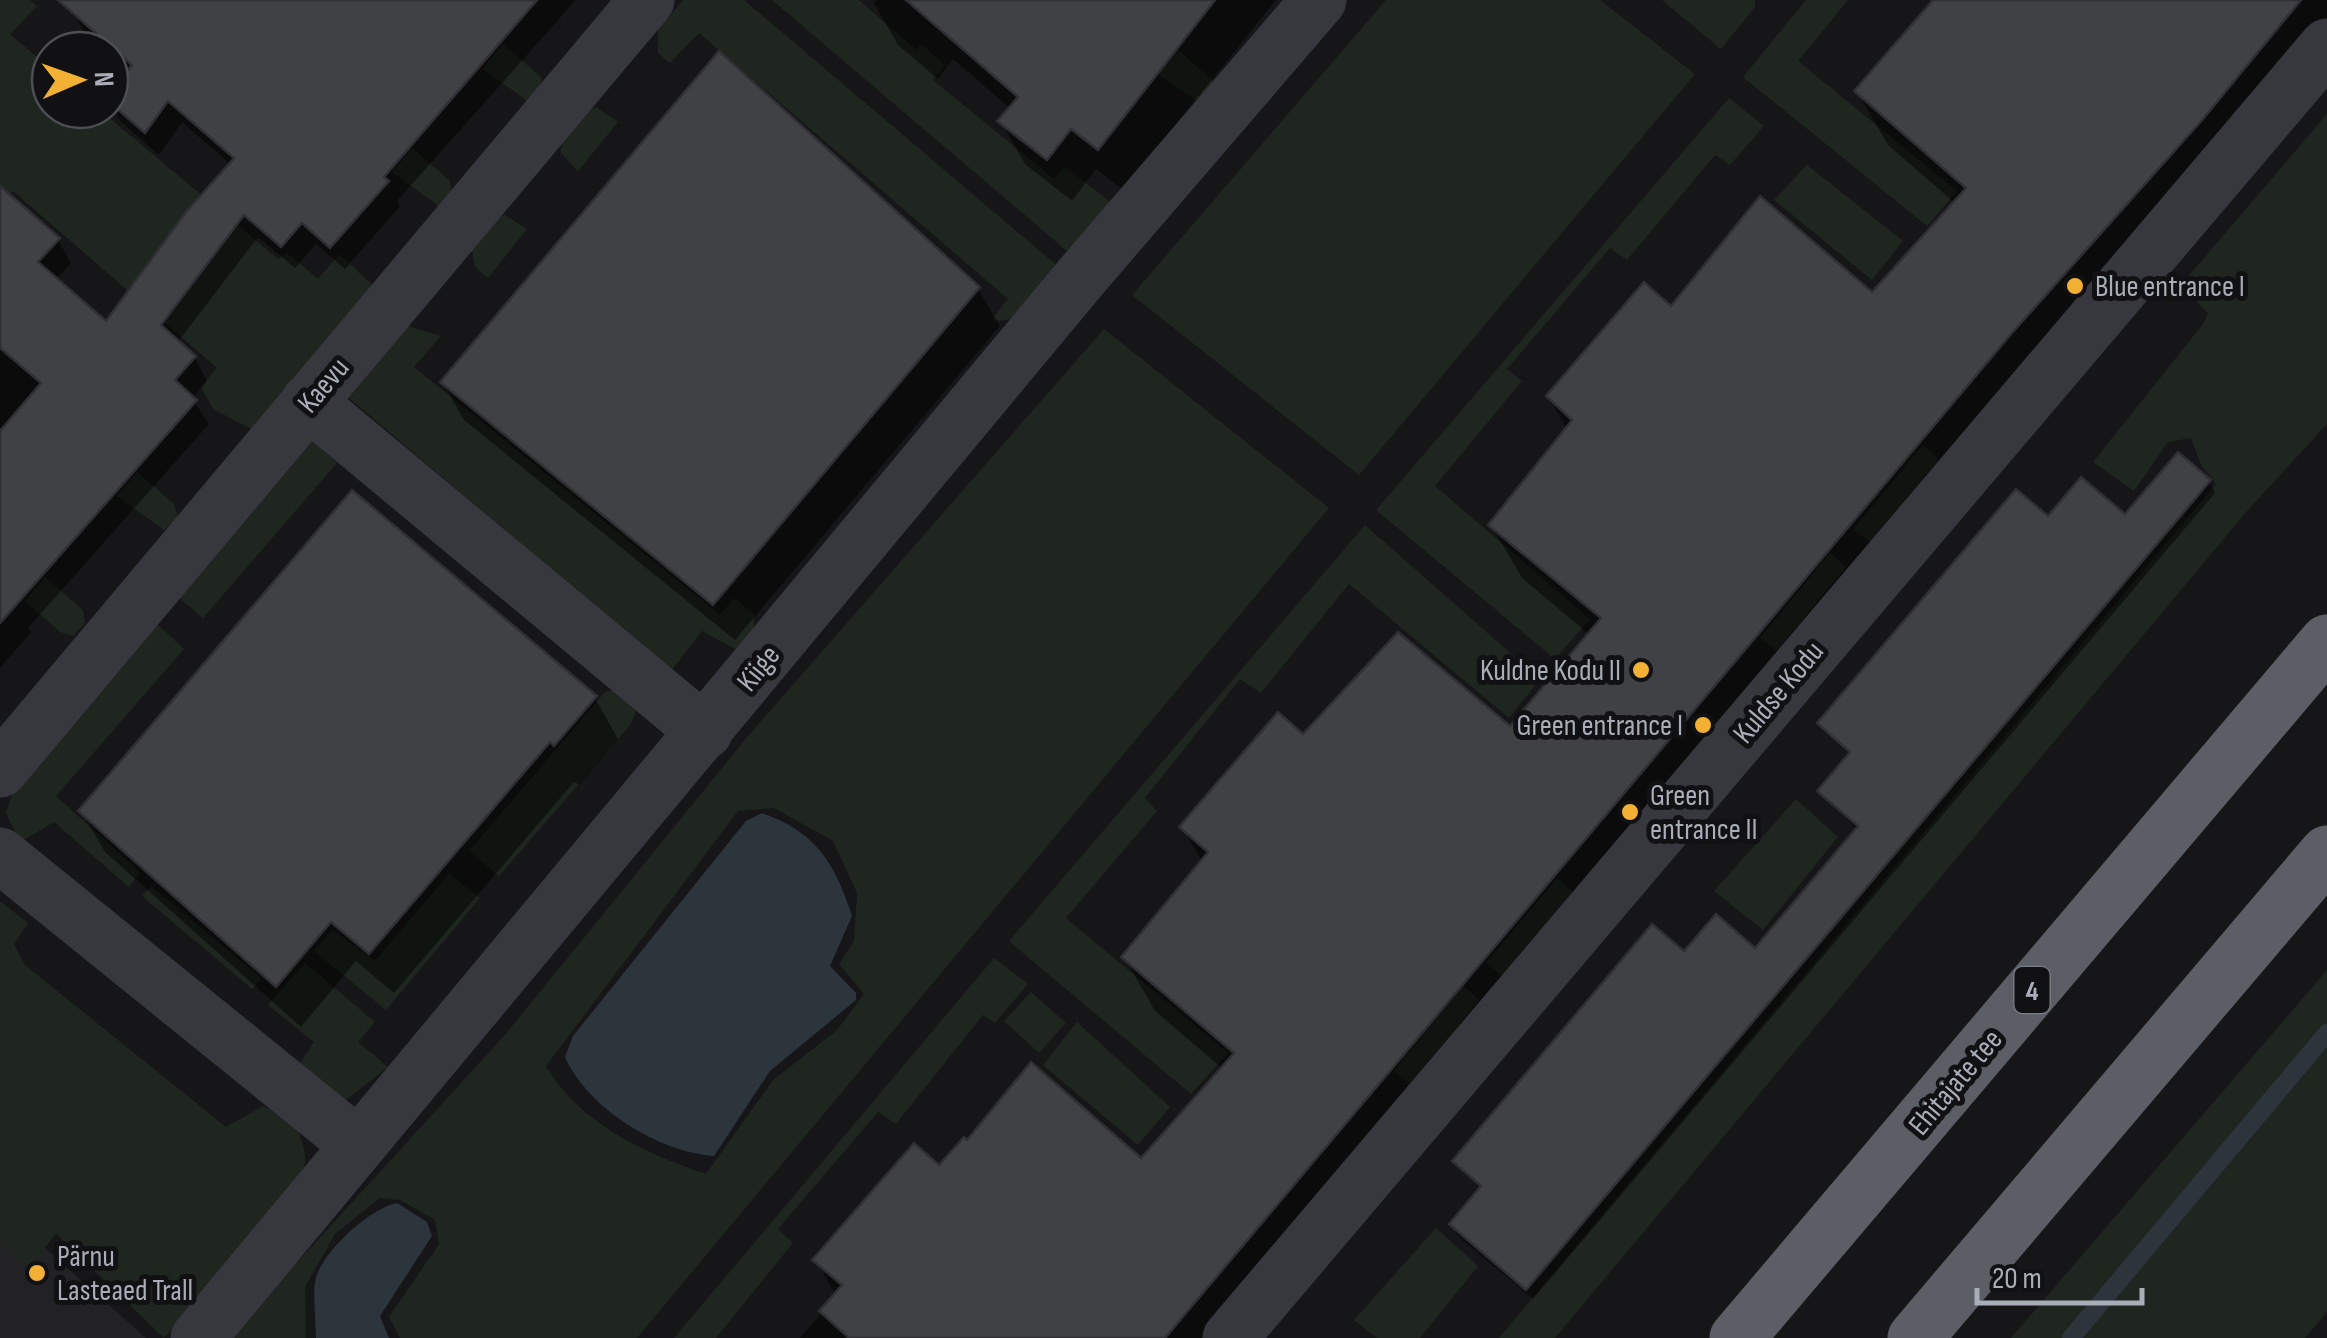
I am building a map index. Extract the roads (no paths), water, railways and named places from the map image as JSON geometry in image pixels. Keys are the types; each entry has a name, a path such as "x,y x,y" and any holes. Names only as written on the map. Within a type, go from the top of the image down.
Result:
{"highway":[{"name":"Ehitajate tee","path":"1738,1338 2327,642"},
{"path":"1915,1338 2327,852"}],"street":[{"name":"Kaevu","path":"0,770 646,0"},
{"name":"Kiige","path":"198,1338 1081,277 1319,0"},
{"name":"Kuldse Kodu","path":"1230,1338 2327,46"},
{"path":"308,402 705,732"},
{"path":"0,855 357,1144"}],"waterway":[{"path":"2071,1338 2327,1033"}],"place":[{"name":"Blue entrance I","path":"2075,286"},
{"name":"Kuldne Kodu II","path":"1641,670"},
{"name":"Green entrance I","path":"1703,725"},
{"name":"Green entrance II","path":"1630,812"},
{"name":"Pärnu Lasteaed Trall","path":"37,1273"}]}
